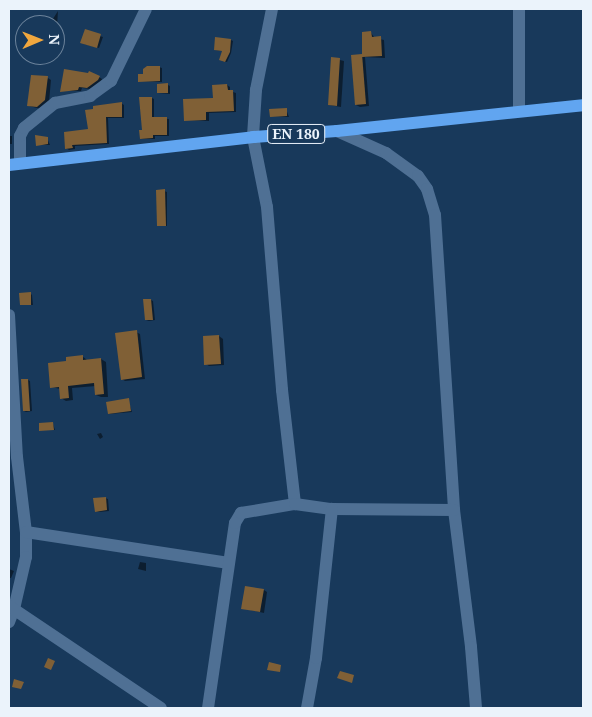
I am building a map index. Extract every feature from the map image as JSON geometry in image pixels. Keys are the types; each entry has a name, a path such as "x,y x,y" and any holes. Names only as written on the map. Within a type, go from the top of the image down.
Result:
{"main road":[{"name":"EN 180","path":"14,164 253,137 337,131 583,106"}],"street":[{"path":"14,164 20,136 24,128 55,103 90,96 111,81 146,9"},
{"path":"272,9 256,90 253,137 267,207 285,418 296,504"},
{"path":"519,9 520,111"},
{"path":"337,131 386,153 418,176 427,189 434,215 454,510 472,647 476,708"},
{"path":"9,315 17,457 26,532 26,557 11,608 9,622"},
{"path":"208,708 235,523 241,513 296,504 332,508 454,510"},
{"path":"307,708 316,658 332,508"},
{"path":"26,532 229,563"},
{"path":"11,608 161,708"}],"building":[{"path":"85,29 101,34 97,48 80,43"},
{"path":"371,31 372,37 381,36 382,56 362,57 362,32"},
{"path":"215,37 231,39 230,52 225,62 219,60 222,51 214,50"},
{"path":"362,54 366,104 355,105 351,55"},
{"path":"331,57 340,58 337,106 328,105"},
{"path":"147,66 160,66 160,81 138,82 138,74 143,74 143,69"},
{"path":"64,69 88,73 89,71 100,76 98,80 87,88 79,87 78,90 60,92"},
{"path":"31,75 48,76 45,100 37,107 27,106"},
{"path":"168,83 168,93 157,93 157,84"},
{"path":"227,84 228,90 233,90 234,111 206,112 206,120 184,121 183,99 213,98 212,85"},
{"path":"139,97 152,97 152,117 167,117 167,135 153,135 153,138 140,139 139,130 142,130"},
{"path":"122,102 122,117 106,117 107,143 72,145 73,148 65,149 64,132 88,129 85,110 93,109 93,106"},
{"path":"287,108 287,116 270,117 269,109"},
{"path":"35,135 48,137 48,144 36,146"},
{"path":"165,189 166,226 157,226 156,190"},
{"path":"31,292 31,305 20,305 19,293"},
{"path":"143,299 151,299 153,320 145,320"},
{"path":"137,330 142,377 121,380 115,333"},
{"path":"219,335 221,364 204,365 203,336"},
{"path":"83,355 83,360 101,358 104,394 95,395 94,383 68,386 69,398 60,399 59,387 50,388 48,363 66,361 66,357"},
{"path":"21,379 28,379 30,411 23,411"},
{"path":"129,398 131,411 108,414 106,402"},
{"path":"53,422 54,430 39,431 39,423"},
{"path":"106,497 107,510 95,512 93,498"},
{"path":"245,586 264,589 260,612 241,609"},
{"path":"48,658 55,661 51,670 44,667"},
{"path":"269,662 281,665 280,672 267,670"},
{"path":"340,671 354,675 352,683 337,678"},
{"path":"14,679 24,682 21,689 12,687"}]}
